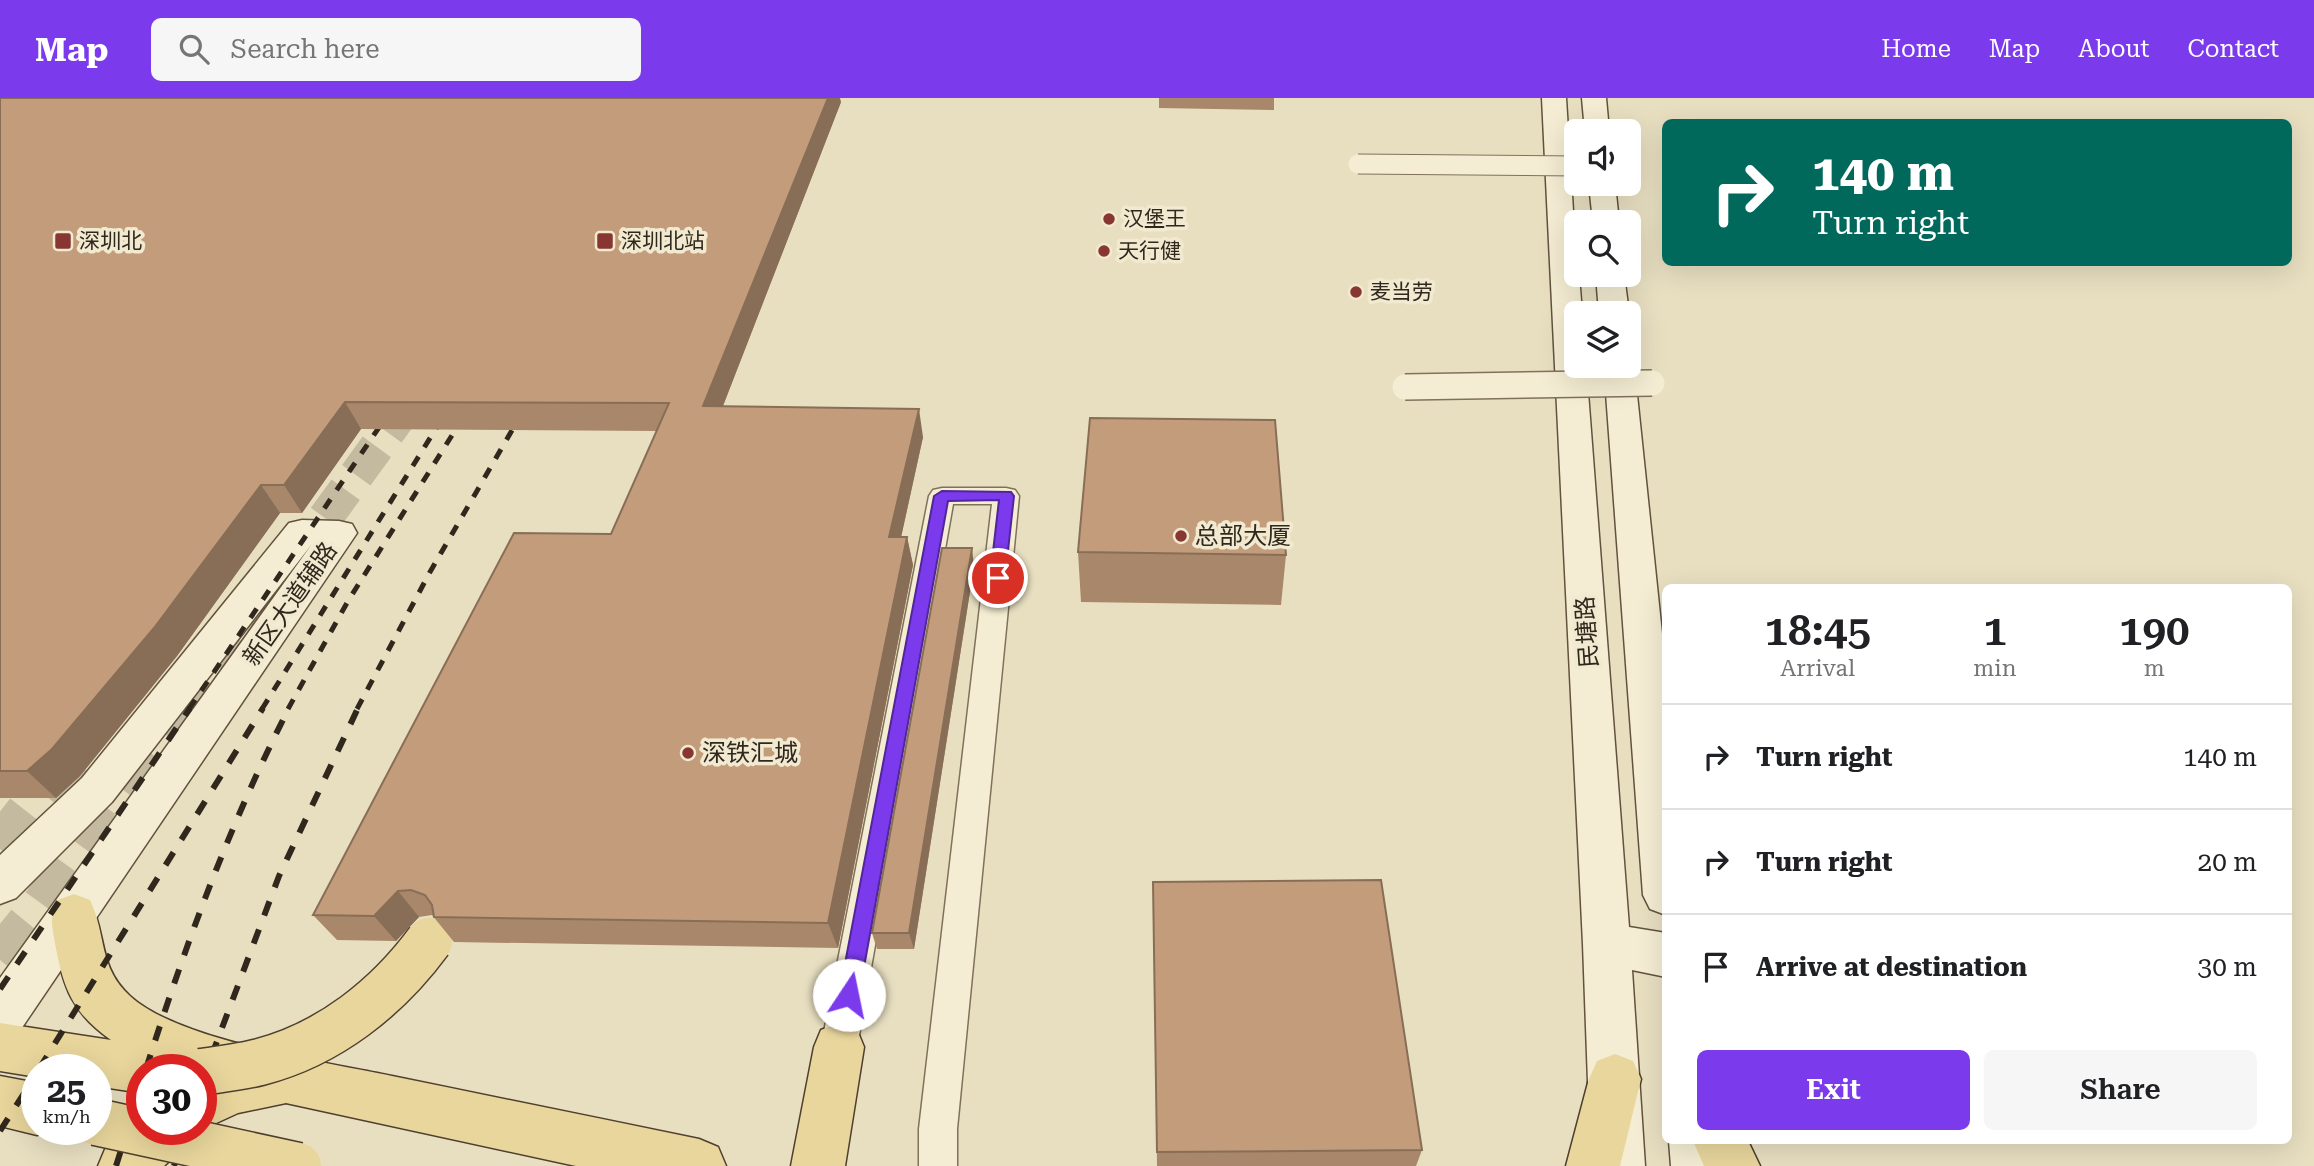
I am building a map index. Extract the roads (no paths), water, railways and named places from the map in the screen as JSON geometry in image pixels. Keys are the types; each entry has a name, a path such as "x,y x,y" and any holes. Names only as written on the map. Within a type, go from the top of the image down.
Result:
{"main road":[{"name":"民塘路","path":"1554,98 1607,944 1618,1166"},
{"path":"1594,98 1596,119"},
{"path":"1635,378 1662,828"},
{"name":"新区大道辅路","path":"0,884 44,844 106,780 302,532 340,533 0,1019"},
{"path":"74,915 86,980 113,1013 152,1039 204,1057 294,1080 699,1166"},
{"path":"217,1069 268,1060 317,1040 389,990 413,965 429,941"},
{"path":"1607,944 1662,954"},
{"path":"0,1047 126,1066"},
{"path":"818,1166 839,1047"},
{"path":"1593,1166 1615,1079"},
{"path":"217,1096 262,1082 294,1080"},
{"path":"0,1101 21,1106"},
{"path":"112,1125 298,1166"},
{"path":"1695,1144 1698,1166"},
{"path":"1721,1144 1733,1166"},
{"path":"125,1166 147,1145"}],"street":[{"path":"1359,164 1564,166"},
{"path":"1405,387 1564,378"},
{"path":"839,1047 942,496 1006,496 940,1116 938,1166"}],"tunnel":[{"path":"294,561 421,386"},
{"path":"186,709 254,616"},
{"path":"0,960 42,909 188,708"},
{"path":"0,849 71,758"}],"railway":[{"path":"288,709 348,601 466,413"},
{"path":"357,709 430,572 522,413"},
{"path":"189,709 388,414"},
{"path":"262,709 445,414"},
{"path":"0,989 190,708"},
{"path":"48,1054 263,708"},
{"path":"151,1054 176,977 228,840 289,708"},
{"path":"212,1054 279,876 358,708"},
{"path":"0,1131 21,1098"},
{"path":"116,1166 126,1134"},
{"path":"174,1166 181,1145"}],"place":[{"name":"汉堡王","path":"1109,219"},
{"name":"深圳北","path":"63,241"},
{"name":"深圳北站","path":"605,241"},
{"name":"天行健","path":"1104,251"},
{"name":"麦当劳","path":"1356,292"},
{"name":"总部大厦","path":"1181,536"},
{"name":"深铁汇城","path":"688,753"}]}
